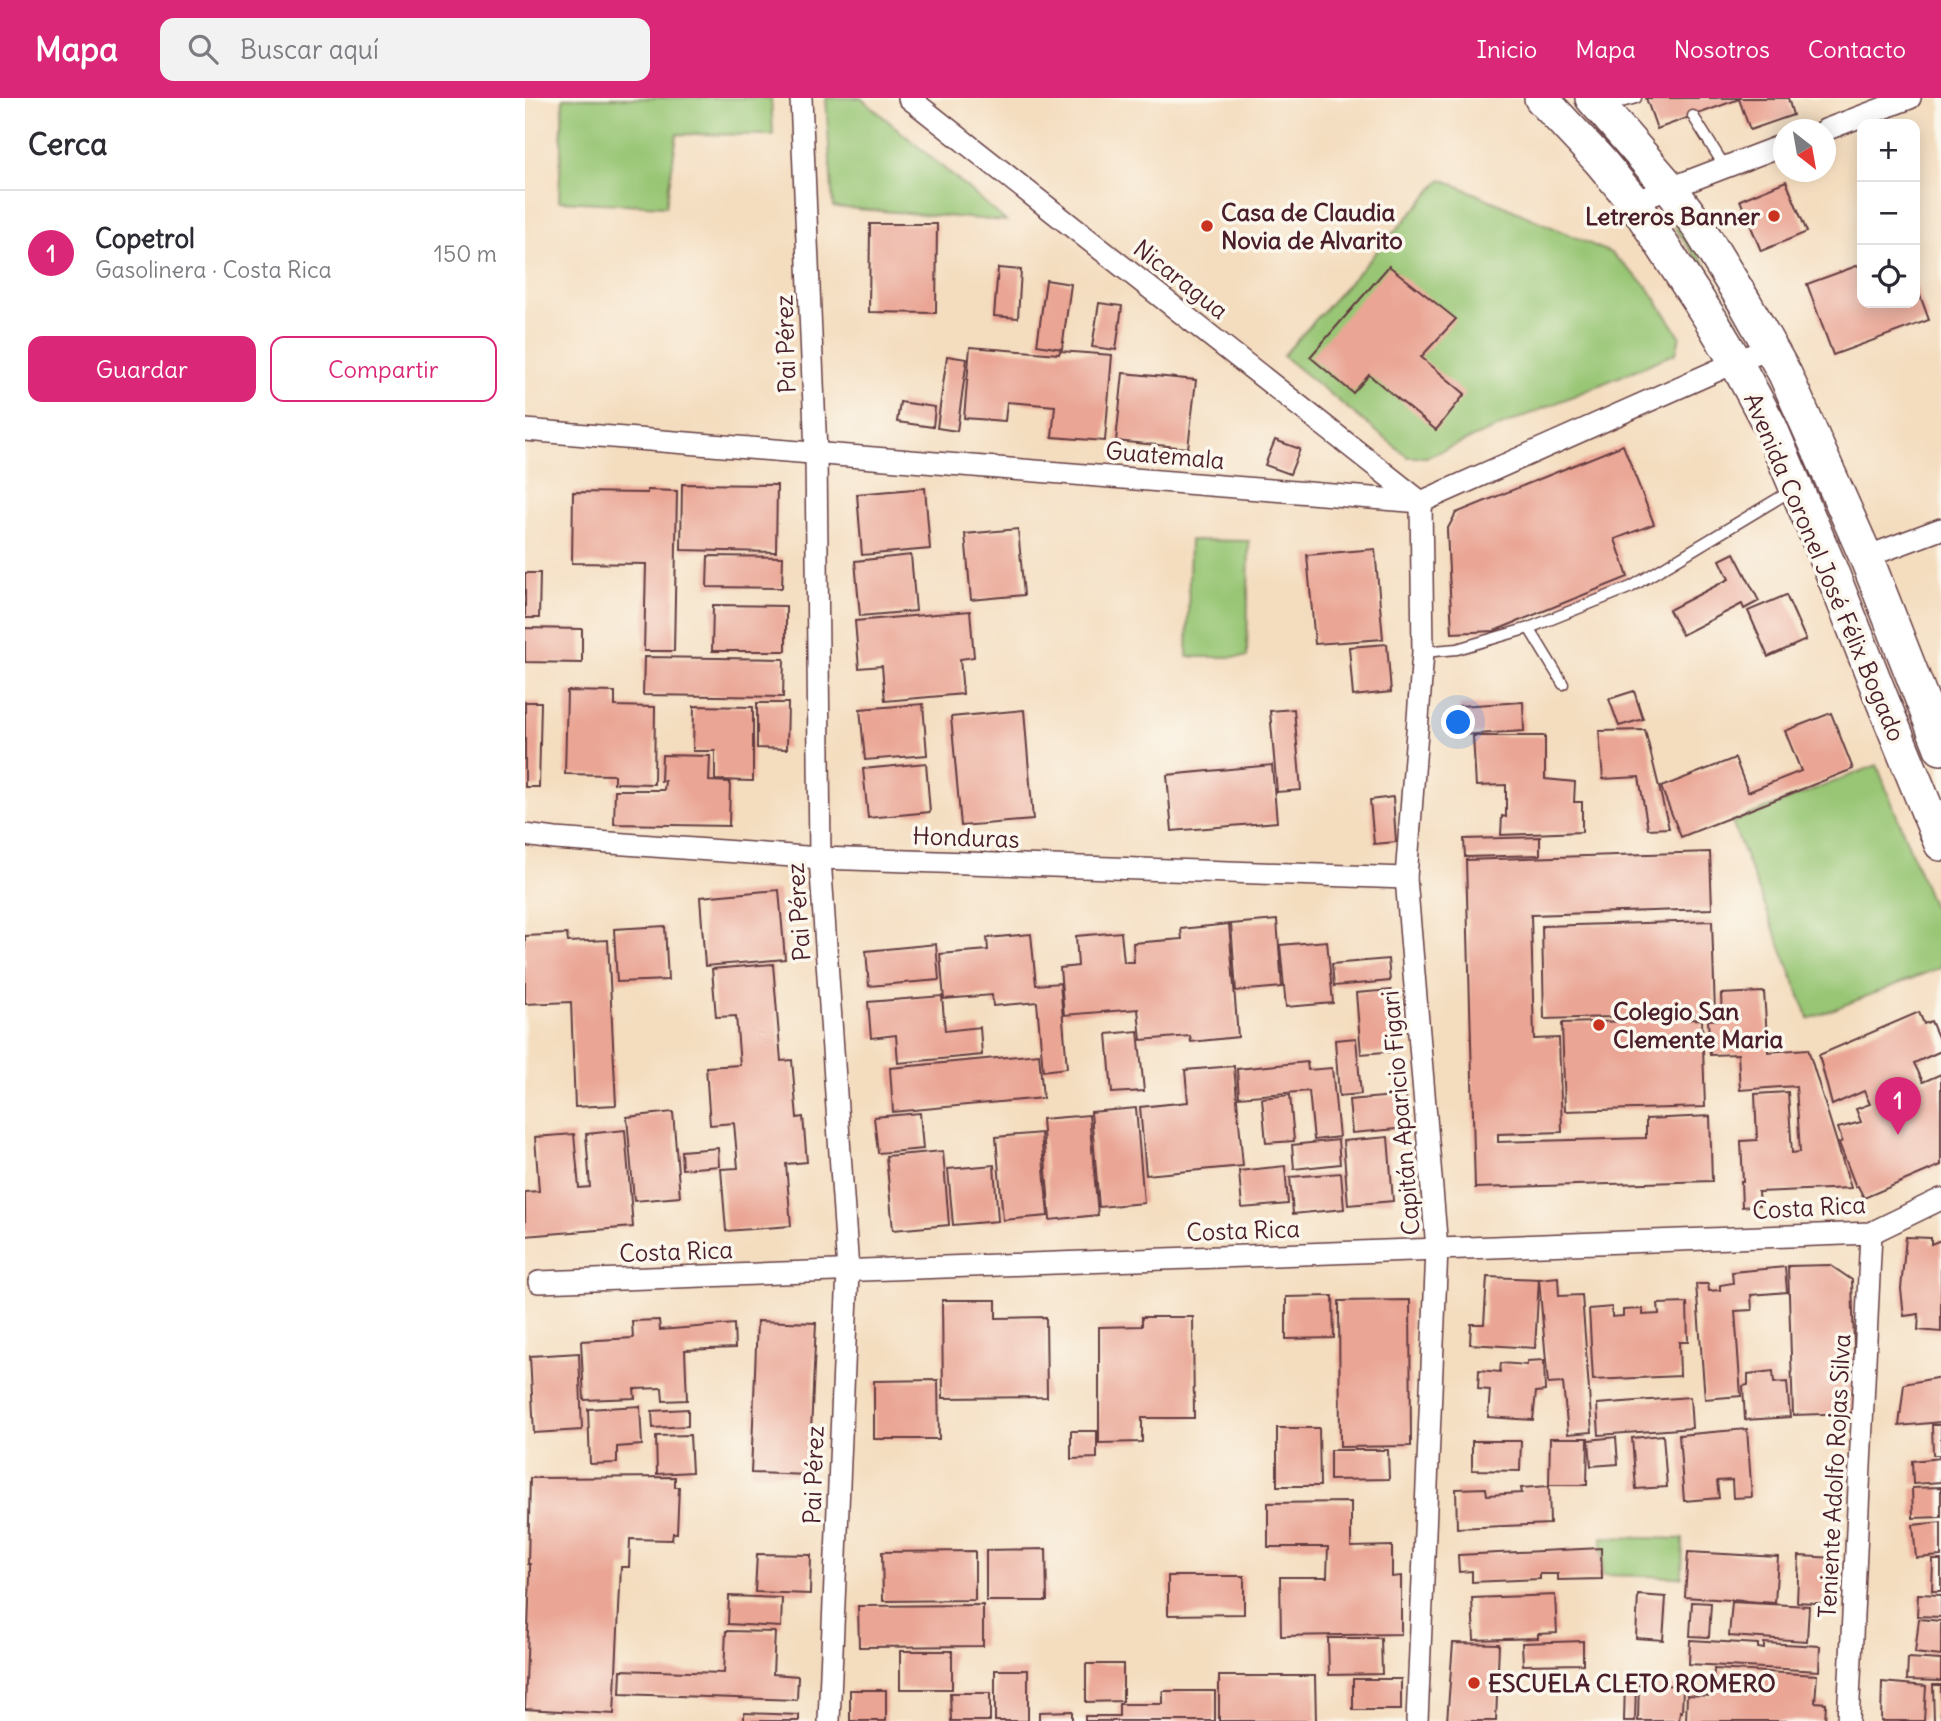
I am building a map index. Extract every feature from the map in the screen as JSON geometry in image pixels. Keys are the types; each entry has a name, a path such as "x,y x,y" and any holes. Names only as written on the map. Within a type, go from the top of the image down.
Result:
{"main road":[{"name":"Avenida Coronel José Félix Bogado","path":"1541,98 1600,160 1635,202 1711,320 1770,426 1941,844"},
{"name":"Avenida Coronel José Félix Bogado","path":"1596,103 1670,188 1709,244 1770,346 1799,404 1866,557 1941,748"}],"street":[{"name":"Pai Pérez","path":"801,98 816,453 820,858 848,1271 829,1721"},
{"name":"Nicaragua","path":"909,98 1421,502"},
{"path":"1836,126 1910,98"},
{"path":"1635,202 1773,149"},
{"name":"Guatemala","path":"525,430 1421,502 1770,346"},
{"name":"Capitán Aparicio Figari","path":"1417,1721 1437,1249 1406,878 1423,652 1421,502"},
{"path":"1866,557 1941,529"},
{"name":"Honduras","path":"525,835 820,858 1406,878"},
{"name":"Costa Rica","path":"539,1282 1871,1233 1941,1199"},
{"name":"Teniente Adolfo Rojas Silva","path":"1848,1721 1871,1233"}],"lane":[{"path":"1596,103 1636,98"},
{"path":"1693,116 1725,167"},
{"path":"1423,652 1457,649 1529,628 1632,587 1796,487"},
{"path":"1529,628 1563,684"}],"green space":[{"path":"563,98 771,98 773,135 677,134 666,206 559,201"},
{"path":"826,98 861,98 1006,221 833,207"},
{"path":"1442,179 1611,253 1647,286 1680,336 1676,353 1427,457 1408,457 1283,356"},
{"path":"1681,221 1743,333 1706,272 1675,228 1676,222"},
{"path":"1190,540 1249,541 1247,657 1187,657"},
{"path":"1877,765 1941,928 1941,967 1809,1019 1732,822"},
{"path":"1602,1537 1683,1539 1682,1577 1602,1575"}],"building":[{"path":"1646,98 1788,98 1793,115 1773,119 1773,122 1750,130 1739,99 1657,129"},
{"name":"Letreros Banner","path":"1786,182 1807,232 1761,251 1740,200"},
{"path":"870,224 937,224 936,313 869,312"},
{"path":"1389,266 1456,319 1421,357 1465,394 1436,430 1369,375 1353,393 1310,357"},
{"path":"1857,266 1857,308 1920,308 1920,296 1929,320 1833,355 1807,284"},
{"path":"998,268 1021,270 1018,318 994,316"},
{"path":"1046,280 1071,284 1062,349 1037,345"},
{"path":"1099,303 1122,306 1116,350 1092,347"},
{"path":"970,347 1112,355 1105,441 1052,437 1055,406 1007,402 1005,421 964,418"},
{"path":"947,356 967,359 957,431 937,428"},
{"path":"1123,373 1196,380 1188,448 1116,441"},
{"path":"900,402 935,407 933,427 897,422"},
{"path":"1275,440 1300,449 1290,474 1265,465"},
{"path":"1623,445 1654,524 1615,539 1628,577 1494,631 1452,633 1447,530 1456,513"},
{"path":"682,484 777,485 776,552 681,550"},
{"path":"925,488 930,549 862,555 857,494"},
{"path":"647,490 677,491 674,651 644,651 646,564 572,563 573,492 647,493"},
{"path":"1018,529 1024,595 971,600 965,534"},
{"path":"1375,549 1383,639 1315,644 1307,555"},
{"path":"1734,553 1759,601 1744,609 1742,604 1682,635 1669,610 1729,579 1720,560"},
{"path":"911,555 916,611 860,616 855,561"},
{"path":"708,556 783,557 782,588 707,587"},
{"path":"525,573 540,573 539,618 525,618"},
{"path":"1786,595 1806,640 1768,657 1748,611"},
{"path":"713,605 786,606 786,651 712,651"},
{"path":"970,611 974,657 960,659 963,694 885,701 882,666 859,668 855,621"},
{"path":"525,628 582,629 582,663 525,662"},
{"path":"1387,644 1391,692 1353,696 1349,647"},
{"path":"644,657 784,659 783,697 643,695"},
{"path":"567,691 615,692 615,706 655,707 654,784 614,783 614,775 565,774"},
{"path":"1634,691 1643,719 1619,726 1609,699"},
{"path":"525,702 541,702 539,787 525,787"},
{"path":"1523,702 1524,731 1461,735 1459,706"},
{"path":"757,703 788,703 787,749 757,748"},
{"path":"923,704 927,755 865,760 860,709"},
{"path":"694,706 753,707 753,781 715,780 715,751 693,751"},
{"path":"1294,709 1301,790 1277,792 1270,711"},
{"path":"1024,710 1033,820 961,826 951,717"},
{"path":"1831,713 1853,769 1681,837 1661,787 1735,758 1748,792 1801,771 1785,731"},
{"path":"1645,730 1669,828 1648,829 1639,777 1603,779 1599,731"},
{"path":"1473,736 1545,736 1545,779 1575,782 1574,802 1582,802 1582,832 1501,835 1502,816 1506,817 1506,785 1476,786"},
{"path":"662,755 710,756 709,781 730,782 729,826 614,824 615,790 664,790 665,781 661,781"},
{"path":"926,763 930,812 868,818 863,769"},
{"path":"1272,765 1277,822 1172,831 1167,775"},
{"path":"1393,797 1396,842 1374,844 1370,800"},
{"path":"1540,837 1540,855 1465,857 1464,839"},
{"path":"1710,852 1712,909 1531,915 1534,1039 1559,1038 1562,1132 1498,1134 1498,1142 1646,1138 1646,1119 1710,1116 1712,1181 1475,1188 1466,860"},
{"path":"779,890 785,959 705,966 700,897"},
{"path":"1277,920 1282,987 1236,991 1231,924"},
{"path":"1712,921 1715,1014 1544,1019 1542,926"},
{"path":"1229,924 1238,1037 1191,1042 1190,1036 1141,1040 1138,1009 1064,1015 1060,968 1078,966 1076,936 1121,932 1124,962 1134,962 1133,943 1182,939 1181,929"},
{"path":"665,926 668,980 617,982 614,929"},
{"path":"567,934 568,942 608,940 616,1105 575,1107 571,1002 525,1004 525,936"},
{"path":"1031,934 1036,985 1060,983 1067,1068 1043,1071 1037,1002 993,1006 992,995 944,999 940,954 988,950 987,938"},
{"path":"1327,941 1333,1003 1286,1007 1280,945"},
{"path":"936,944 939,980 869,986 866,951"},
{"path":"1388,959 1390,981 1334,986 1332,964"},
{"path":"773,964 781,1061 792,1060 797,1118 803,1117 807,1162 786,1164 791,1226 726,1231 721,1169 738,1168 734,1123 710,1125 706,1067 740,1065 736,1016 716,1017 712,969"},
{"path":"1391,990 1396,1051 1361,1054 1356,993"},
{"path":"1764,992 1768,1052 1808,1049 1851,1188 1758,1192 1759,1205 1742,1207 1741,1141 1757,1140 1755,1094 1788,1092 1792,1153 1800,1152 1796,1086 1740,1090 1738,1054 1710,1055 1708,1020 1722,1019 1721,994"},
{"path":"942,996 945,1031 980,1027 982,1055 898,1063 896,1035 871,1038 868,1002"},
{"path":"1919,1012 1924,1024 1931,1021 1941,1044 1941,1051 1914,1063 1923,1082 1941,1074 1941,1165 1864,1198 1858,1186 1856,1187 1839,1143 1842,1141 1838,1128 1861,1122 1856,1109 1870,1104 1864,1091 1832,1105 1819,1055"},
{"path":"1702,1019 1705,1107 1565,1111 1562,1023"},
{"path":"1138,1031 1144,1091 1112,1093 1107,1034"},
{"path":"1356,1038 1361,1094 1339,1096 1335,1040"},
{"path":"1039,1054 1043,1098 893,1112 890,1068"},
{"path":"1307,1062 1308,1070 1332,1068 1339,1137 1314,1140 1309,1091 1239,1097 1237,1069"},
{"path":"1234,1066 1243,1166 1146,1175 1140,1107 1188,1102 1185,1070"},
{"path":"1290,1095 1294,1141 1266,1143 1262,1098"},
{"path":"1406,1095 1408,1128 1352,1133 1349,1100"},
{"path":"1136,1108 1144,1203 1099,1207 1091,1112"},
{"path":"673,1112 680,1197 634,1201 627,1117"},
{"path":"920,1113 923,1149 878,1153 874,1117"},
{"path":"1089,1115 1098,1215 1050,1220 1042,1119"},
{"path":"625,1130 633,1227 525,1236 525,1192 539,1191 535,1137 574,1134 579,1188 590,1187 586,1134"},
{"path":"1041,1133 1048,1216 1003,1220 996,1137"},
{"path":"1388,1137 1393,1201 1348,1205 1343,1141"},
{"path":"1338,1140 1340,1164 1294,1169 1292,1145"},
{"path":"718,1148 719,1166 682,1169 681,1151"},
{"path":"943,1151 949,1225 893,1230 886,1156"},
{"path":"994,1165 998,1221 953,1225 948,1169"},
{"path":"1285,1166 1288,1204 1242,1208 1239,1171"},
{"path":"1341,1173 1344,1209 1293,1214 1290,1177"},
{"path":"1906,1237 1931,1238 1931,1244 1941,1240 1941,1332 1918,1330 1919,1314 1904,1316 1901,1289"},
{"path":"1830,1265 1852,1280 1856,1413 1793,1415 1788,1266"},
{"path":"1785,1267 1787,1292 1751,1295 1752,1310 1735,1311 1741,1396 1705,1399 1696,1284 1708,1284 1709,1291 1720,1290 1720,1285 1733,1283 1732,1272"},
{"path":"1487,1277 1539,1279 1535,1348 1470,1344 1471,1324 1484,1324"},
{"path":"1558,1277 1559,1296 1582,1295 1592,1432 1568,1434 1563,1383 1548,1384 1539,1279"},
{"path":"1333,1296 1334,1338 1286,1339 1286,1297"},
{"path":"942,1300 996,1300 996,1318 1046,1317 1047,1397 943,1398"},
{"path":"1410,1300 1411,1446 1340,1447 1339,1301"},
{"path":"1687,1303 1688,1342 1679,1342 1680,1376 1593,1380 1589,1309 1612,1307 1612,1317 1623,1316 1623,1310 1643,1309 1643,1315 1659,1314 1658,1304"},
{"path":"1142,1317 1193,1317 1194,1418 1142,1418 1142,1442 1099,1443 1099,1327 1142,1326"},
{"path":"659,1320 660,1330 734,1324 735,1348 685,1350 687,1400 663,1401 662,1388 634,1389 635,1398 584,1400 581,1341 633,1338 632,1321"},
{"path":"757,1321 816,1323 809,1475 751,1473"},
{"path":"579,1353 582,1430 534,1433 530,1356"},
{"path":"1544,1360 1545,1391 1536,1392 1533,1420 1488,1417 1490,1390 1478,1389 1479,1370 1500,1372 1501,1363 1527,1365 1527,1361"},
{"path":"1773,1371 1774,1383 1787,1382 1790,1417 1745,1420 1743,1386 1748,1385 1748,1374"},
{"path":"1941,1377 1941,1422 1899,1426 1904,1384"},
{"path":"938,1380 939,1439 874,1439 874,1381"},
{"path":"1690,1397 1692,1428 1599,1435 1597,1404"},
{"path":"640,1406 642,1445 617,1447 617,1463 590,1464 588,1409"},
{"path":"688,1409 688,1426 653,1428 652,1411"},
{"path":"1932,1425 1941,1425 1941,1455 1933,1455"},
{"path":"1277,1428 1319,1428 1320,1486 1277,1486"},
{"path":"1747,1429 1752,1497 1733,1498 1732,1480 1717,1481 1719,1498 1684,1501 1679,1435"},
{"path":"1071,1431 1097,1431 1097,1458 1071,1459"},
{"path":"690,1435 692,1472 657,1474 656,1436"},
{"path":"1663,1435 1667,1487 1636,1489 1632,1438"},
{"path":"1616,1437 1618,1464 1591,1466 1589,1440"},
{"path":"1550,1438 1588,1438 1587,1485 1549,1485"},
{"path":"1472,1441 1521,1441 1520,1471 1472,1470"},
{"path":"1330,1450 1388,1450 1389,1479 1330,1480"},
{"path":"1941,1458 1941,1482 1913,1484 1912,1461"},
{"path":"675,1477 675,1487 679,1487 677,1533 673,1533 672,1540 630,1539 629,1567 621,1567 614,1714 525,1709 530,1576 530,1478"},
{"path":"1549,1486 1550,1524 1457,1528 1456,1489 1486,1488 1487,1495 1522,1493 1521,1488"},
{"path":"1941,1487 1941,1517 1913,1518 1912,1488"},
{"path":"1351,1502 1351,1547 1392,1546 1392,1577 1401,1576 1401,1634 1281,1636 1280,1577 1327,1577 1328,1547 1268,1547 1268,1503"},
{"path":"1941,1522 1941,1556 1916,1558 1913,1525"},
{"path":"1601,1548 1602,1579 1558,1580 1558,1574 1540,1574 1540,1579 1472,1582 1472,1571 1459,1572 1458,1555"},
{"path":"1046,1549 1047,1601 986,1601 986,1550"},
{"path":"975,1551 975,1600 883,1601 882,1552"},
{"path":"1688,1552 1778,1557 1775,1603 1685,1597"},
{"path":"757,1554 811,1555 810,1594 755,1592"},
{"path":"1799,1556 1836,1558 1834,1604 1797,1602"},
{"path":"1933,1560 1941,1560 1941,1591 1932,1591"},
{"path":"1168,1576 1244,1576 1244,1614 1168,1615"},
{"path":"1918,1594 1941,1595 1941,1617 1917,1616"},
{"path":"1555,1595 1557,1633 1538,1634 1538,1638 1474,1640 1472,1598"},
{"path":"1638,1595 1666,1597 1663,1640 1636,1638"},
{"path":"729,1596 782,1598 781,1627 728,1624"},
{"path":"1692,1602 1711,1603 1709,1637 1690,1636"},
{"path":"1732,1602 1809,1606 1807,1641 1729,1636"},
{"path":"983,1605 983,1646 859,1647 858,1606"},
{"path":"1919,1619 1941,1621 1941,1656 1915,1653"},
{"path":"726,1631 775,1632 773,1674 798,1676 797,1700 620,1694 621,1670 724,1673"},
{"path":"1328,1638 1381,1638 1382,1674 1329,1675"},
{"path":"1690,1640 1758,1644 1758,1648 1764,1649 1764,1643 1820,1646 1819,1671 1689,1664"},
{"path":"1583,1641 1583,1664 1523,1665 1522,1643"},
{"name":"ESCUELA CLETO ROMERO","path":"1453,1643 1499,1644 1496,1721 1447,1721"},
{"path":"900,1651 952,1651 952,1689 900,1689"},
{"path":"1908,1658 1941,1660 1941,1681 1907,1680"},
{"path":"1086,1664 1123,1664 1123,1701 1086,1702"},
{"path":"1714,1669 1817,1675 1815,1702 1826,1703 1825,1721 1686,1721 1687,1695 1712,1696"},
{"path":"995,1670 1028,1670 1028,1721 995,1721"},
{"path":"1219,1676 1315,1676 1316,1721 1219,1721"},
{"path":"1353,1679 1401,1679 1401,1710 1353,1710"},
{"path":"1882,1682 1926,1686 1924,1721 1881,1721"},
{"path":"1625,1683 1636,1683 1635,1721 1624,1721"},
{"path":"1639,1684 1683,1686 1679,1721 1638,1721"},
{"path":"1933,1685 1941,1685 1941,1721 1934,1721"},
{"path":"850,1690 886,1690 886,1721 850,1721"},
{"path":"1163,1691 1215,1691 1215,1721 1085,1721 1085,1716 1119,1716 1119,1704 1163,1704"},
{"path":"950,1693 990,1693 990,1721 951,1721"},
{"path":"1072,1711 1072,1721 1039,1721 1039,1712"},
{"path":"744,1713 799,1715 799,1721 744,1721"}],"place":[{"name":"Letreros Banner","path":"1774,216"},
{"name":"Casa de Claudia Novia de Alvarito","path":"1207,226"},
{"name":"Colegio San Clemente Maria","path":"1599,1025"},
{"name":"Copetrol","path":"1898,1135"},
{"name":"ESCUELA CLETO ROMERO","path":"1474,1683"}]}
